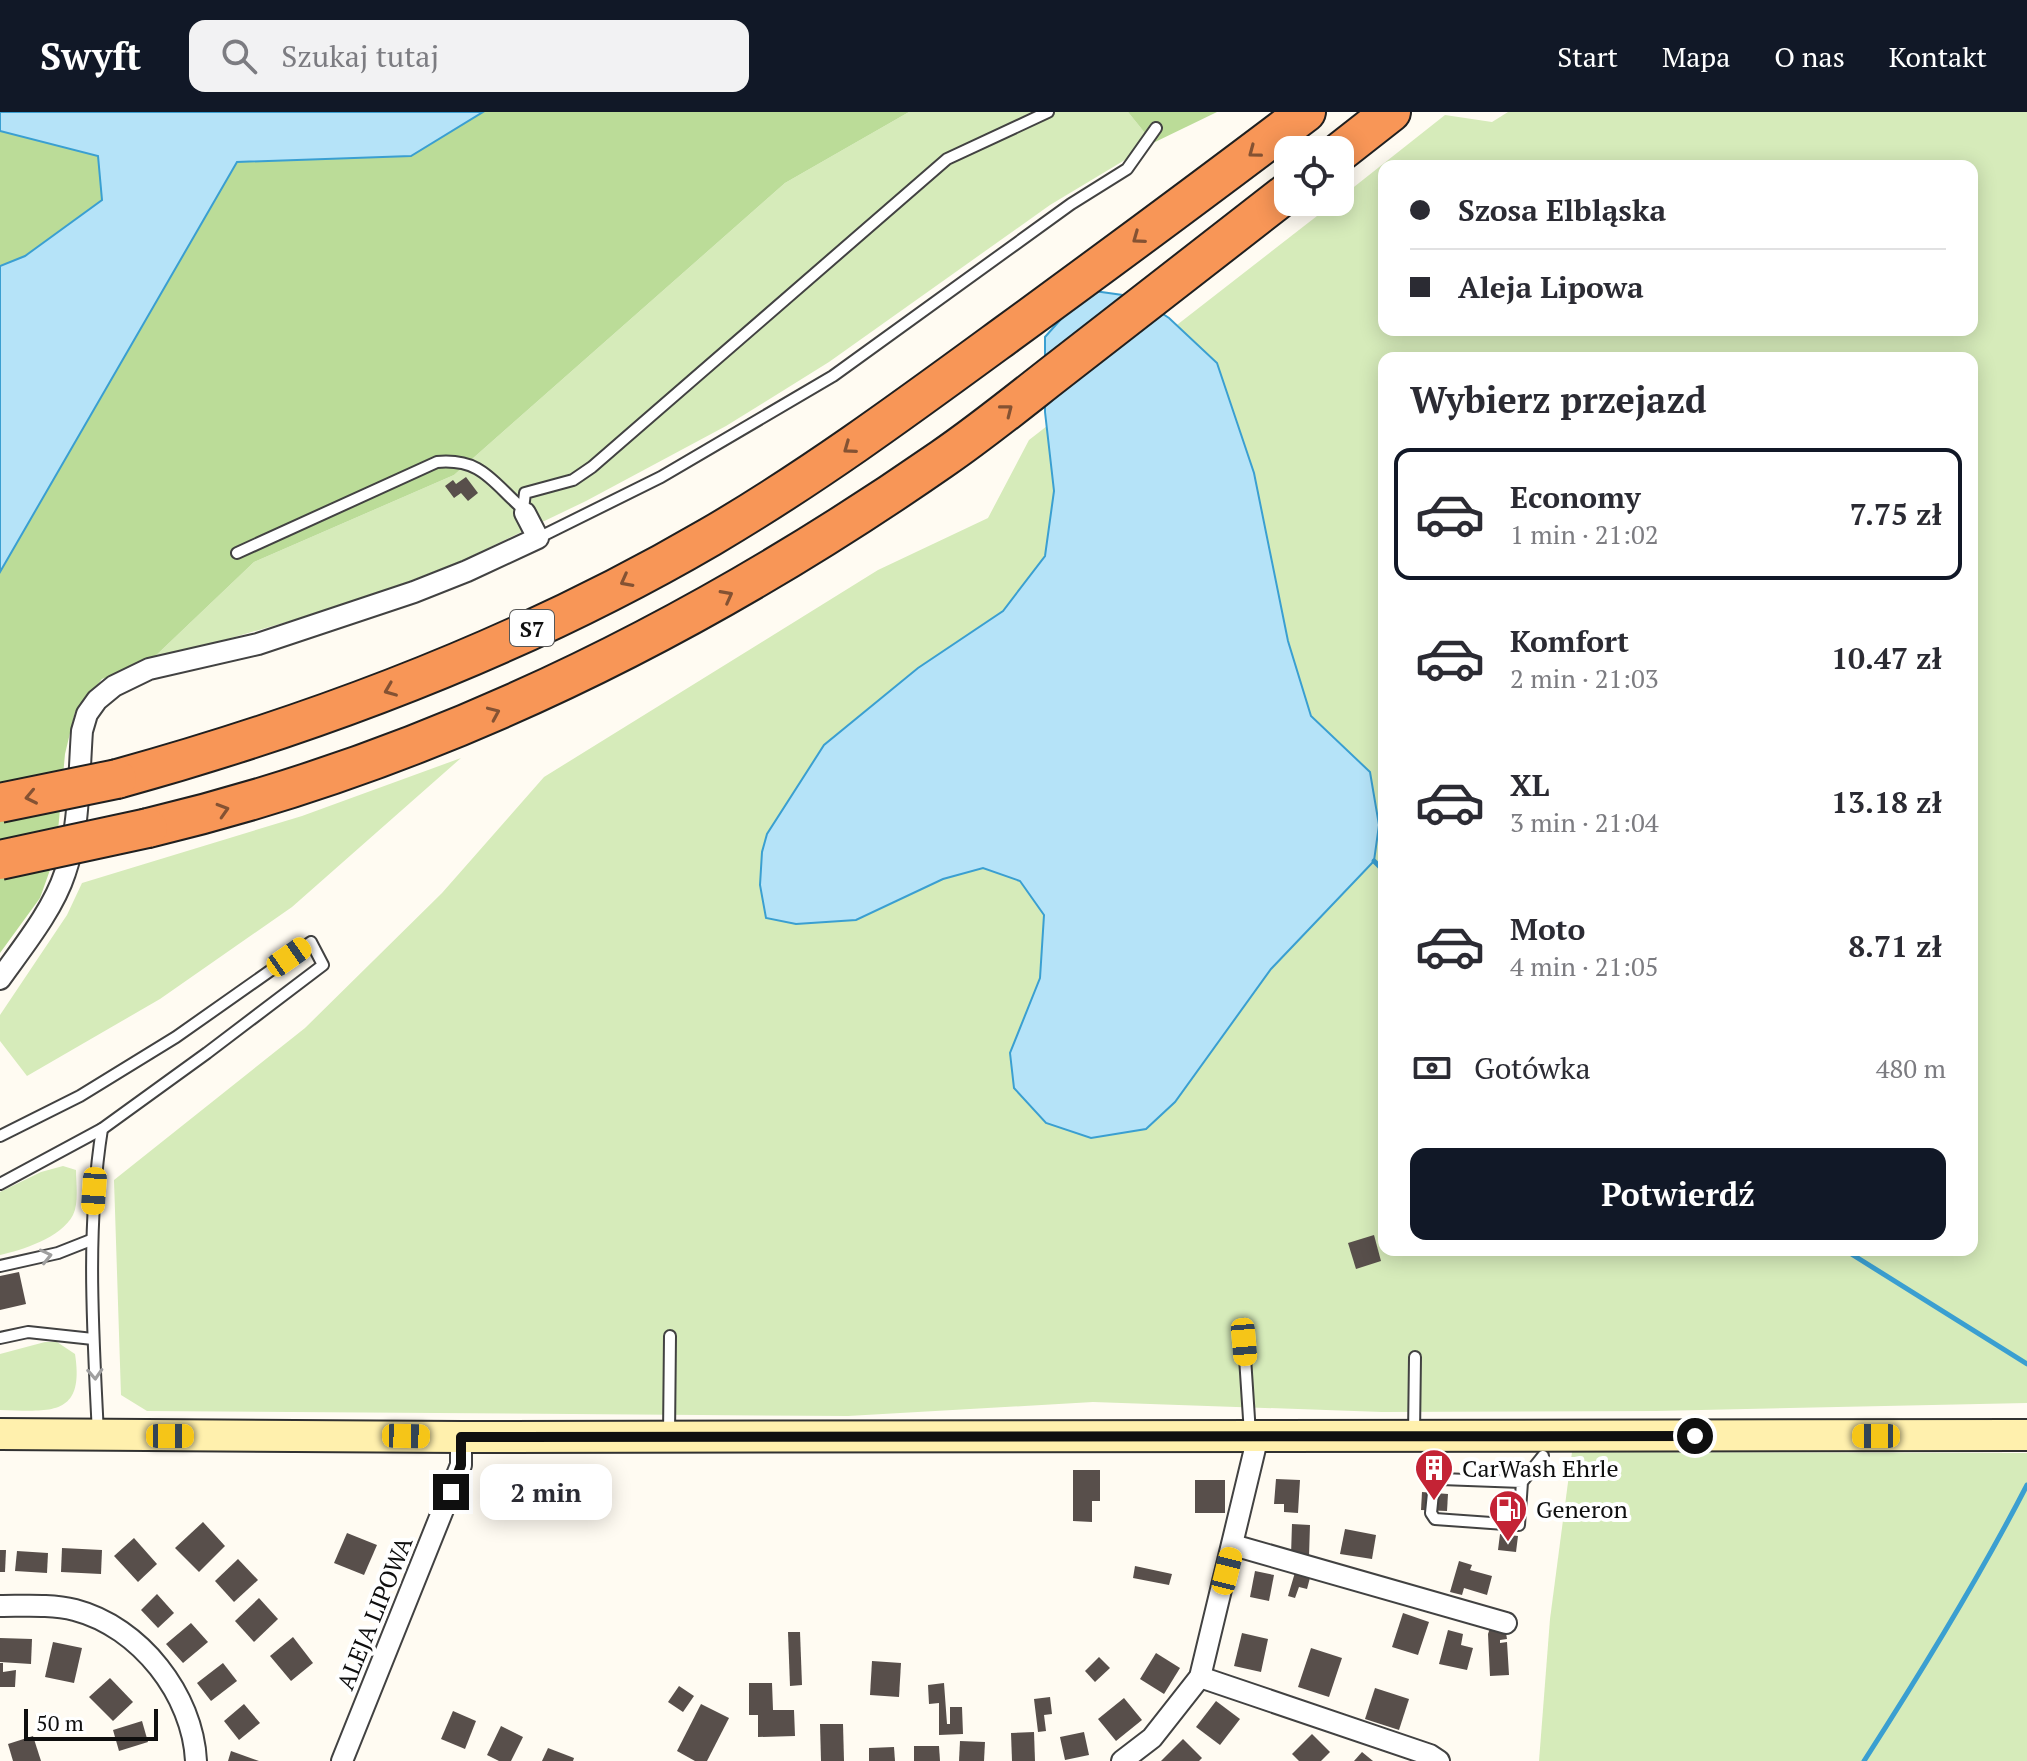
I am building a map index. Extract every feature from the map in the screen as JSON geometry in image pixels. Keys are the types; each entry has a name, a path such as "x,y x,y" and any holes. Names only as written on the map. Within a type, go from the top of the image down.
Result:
{"highway":[{"name":"S7","path":"0,803 117,779 272,733 377,695 476,655 708,538 819,470 1306,112"},
{"path":"1354,141 1391,112"},
{"name":"S7","path":"0,860 214,813 304,785 493,714 628,649 742,588 855,518 945,457 1274,203"}],"main road":[{"path":"0,1434 461,1437 2027,1435"}],"street":[{"path":"0,979 32,934 64,876 71,854 82,731 87,714 97,700 114,686 149,669 258,644 467,571 538,538 524,511"},
{"path":"1122,1761 1152,1738 1200,1677 1233,1545 1254,1436"},
{"name":"ALEJA LIPOWA","path":"342,1761 461,1465 461,1437"},
{"path":"1233,1545 1506,1623"},
{"path":"0,1606 51,1606 75,1610 97,1618 131,1639 176,1692 193,1731 196,1761"},
{"path":"1200,1677 1430,1755 1439,1761"}],"lane":[{"path":"524,511 525,493 573,480 592,467 947,159 1048,112"},
{"path":"538,538 661,477 833,376 1071,204 1127,169 1156,128"},
{"path":"237,553 437,462 457,460 477,466 524,511"},
{"path":"0,1136 80,1096 176,1037 311,942 323,965 102,1129 0,1184"},
{"path":"98,1436 91,1240 102,1129"},
{"path":"0,1266 58,1253 91,1240"},
{"path":"0,1338 28,1332 93,1339"},
{"path":"669,1437 670,1336"},
{"path":"1244,1342 1254,1436"},
{"path":"1414,1436 1415,1357"},
{"path":"1522,1482 1441,1479 1434,1483 1431,1513 1435,1519 1519,1525 1522,1482 1543,1456"}],"green space":[{"path":"483,112 909,112 785,183 454,475 254,562 149,662 102,679 75,712 65,754 56,853 40,898 0,953 0,572 237,161 411,156"},
{"path":"909,112 1128,112 1153,143 1050,205 829,362 726,426 586,501 459,562 355,602 149,662 254,562 454,475 785,183"},
{"path":"1128,112 1217,112 1153,143"},
{"path":"1508,112 2027,112 2027,1403 1656,1411 1382,1412 1093,1402 848,1416 147,1411 121,1395 114,1180 305,1028 442,893 544,777 878,570 988,518 1029,440 1317,216 1354,216 1354,187 1378,168 1378,336 1978,336 1978,160 1388,160 1445,115 1492,122"},
{"path":"0,131 98,156 102,200 25,256 0,266"},
{"path":"461,758 292,907 160,999 27,1076 0,1041 0,1015 67,915 82,883 302,816"},
{"path":"63,1166 76,1170 77,1193 73,1215 60,1230 40,1242 0,1255 0,1192 41,1172"},
{"path":"45,1342 57,1342 75,1354 77,1375 69,1400 48,1410 0,1410 0,1354"},
{"path":"1572,1452 2027,1453 2027,1761 1539,1761 1550,1619"}],"water":[{"path":"0,112 483,112 411,156 237,162 0,572 0,266 25,256 102,200 98,156 0,131"},
{"path":"1087,290 1137,297 1169,318 1217,363 1254,473 1288,641 1311,716 1370,772 1378,819 1374,861 1271,969 1175,1102 1146,1129 1091,1138 1046,1123 1014,1088 1010,1053 1040,978 1044,915 1020,881 983,868 943,879 856,920 796,924 766,918 760,885 762,852 767,834 824,745 918,668 1003,611 1045,556 1054,491 1045,412 1045,337"}],"building":[{"path":"466,477 478,493 468,501 461,493 454,498 445,486 453,480 456,484"},
{"path":"1374,1235 1381,1261 1356,1269 1348,1243"},
{"path":"19,1272 26,1304 0,1310 0,1276"},
{"path":"1073,1470 1100,1470 1100,1501 1092,1501 1092,1522 1073,1521"},
{"path":"1276,1479 1300,1480 1298,1513 1284,1512 1284,1504 1274,1504"},
{"path":"1195,1480 1225,1480 1225,1513 1195,1513"},
{"name":"CarWash Ehrle","path":"1422,1492 1448,1494 1447,1511 1421,1510"},
{"path":"1509,1493 1525,1495 1522,1517 1506,1515"},
{"path":"203,1522 225,1546 199,1572 175,1548"},
{"path":"1292,1524 1310,1525 1309,1556 1291,1555"},
{"path":"1345,1529 1376,1535 1372,1559 1340,1554"},
{"path":"347,1533 377,1545 364,1575 334,1563"},
{"name":"Generon","path":"1500,1534 1518,1536 1516,1552 1498,1550"},
{"path":"134,1538 157,1564 138,1582 114,1556"},
{"path":"62,1548 102,1550 101,1574 61,1572"},
{"path":"0,1550 6,1550 5,1572 0,1572"},
{"path":"17,1551 48,1553 47,1573 15,1571"},
{"path":"238,1559 258,1580 234,1602 215,1581"},
{"path":"1459,1561 1472,1565 1470,1570 1492,1576 1487,1595 1464,1588 1462,1595 1450,1592"},
{"path":"1135,1566 1172,1574 1169,1585 1133,1578"},
{"path":"1296,1569 1311,1574 1307,1589 1299,1587 1295,1598 1288,1596"},
{"path":"1255,1571 1274,1575 1269,1601 1250,1597"},
{"path":"157,1594 174,1613 158,1628 141,1610"},
{"path":"259,1598 278,1619 254,1642 235,1621"},
{"path":"1403,1613 1429,1622 1418,1655 1392,1647"},
{"path":"191,1623 208,1642 183,1663 166,1644"},
{"path":"1490,1628 1506,1633 1507,1639 1500,1640 1500,1643 1507,1642 1509,1675 1490,1676"},
{"path":"1448,1630 1463,1634 1461,1645 1473,1648 1467,1670 1439,1664"},
{"path":"788,1632 800,1632 802,1685 790,1686"},
{"path":"1242,1633 1268,1639 1261,1672 1234,1666"},
{"path":"293,1637 313,1663 291,1681 270,1656"},
{"path":"0,1638 32,1639 31,1664 0,1662"},
{"path":"53,1642 82,1648 74,1683 45,1677"},
{"path":"1311,1648 1342,1658 1329,1697 1298,1687"},
{"path":"1156,1653 1180,1668 1164,1694 1140,1679"},
{"path":"1099,1657 1110,1668 1095,1682 1085,1671"},
{"path":"872,1661 901,1663 899,1697 870,1695"},
{"path":"0,1663 3,1663 3,1672 16,1670 15,1687 0,1687"},
{"path":"223,1663 237,1681 211,1701 197,1683"},
{"path":"110,1678 133,1702 113,1721 89,1697"},
{"path":"749,1683 772,1683 773,1710 794,1710 795,1736 758,1737 758,1715 749,1715"},
{"path":"944,1683 947,1724 950,1724 950,1707 962,1707 963,1734 939,1735 939,1703 929,1704 928,1685"},
{"path":"679,1686 694,1696 683,1712 668,1702"},
{"path":"1375,1688 1409,1699 1399,1730 1365,1719"},
{"path":"1050,1697 1052,1714 1044,1715 1046,1731 1038,1732 1034,1699"},
{"path":"1124,1698 1142,1720 1116,1741 1098,1719"},
{"path":"1216,1701 1240,1719 1220,1745 1196,1727"},
{"path":"244,1704 260,1723 239,1740 224,1721"},
{"path":"701,1704 729,1718 707,1761 695,1761 677,1751"},
{"path":"453,1711 476,1721 465,1749 441,1739"},
{"path":"142,1721 148,1742 119,1751 113,1730"},
{"path":"820,1724 843,1724 844,1761 821,1761"},
{"path":"501,1726 523,1737 511,1761 499,1761 487,1755"},
{"path":"1034,1732 1035,1761 1012,1761 1011,1733"},
{"path":"1084,1732 1089,1755 1065,1760 1060,1737"},
{"path":"1312,1734 1330,1752 1321,1761 1299,1761 1292,1754"},
{"path":"33,1736 41,1761 13,1761 8,1744"},
{"path":"1183,1739 1202,1758 1199,1761 1161,1761"},
{"path":"960,1741 985,1742 984,1761 959,1761"},
{"path":"914,1746 939,1746 940,1761 914,1761"},
{"path":"894,1747 895,1761 869,1761 869,1748"},
{"path":"548,1748 574,1758 573,1761 542,1761"},
{"path":"231,1751 259,1761 228,1761"},
{"path":"1362,1752 1373,1761 1354,1761"}],"waterway":[{"path":"1374,861 1378,865"},
{"path":"1855,1256 2027,1364"},
{"path":"1864,1761 1949,1625 2027,1485"}],"place":[{"name":"CarWash Ehrle","path":"1434,1502"},
{"name":"Generon","path":"1508,1543"}],"route":[{"path":"451,1492 461,1465 461,1437 1695,1436"}]}
